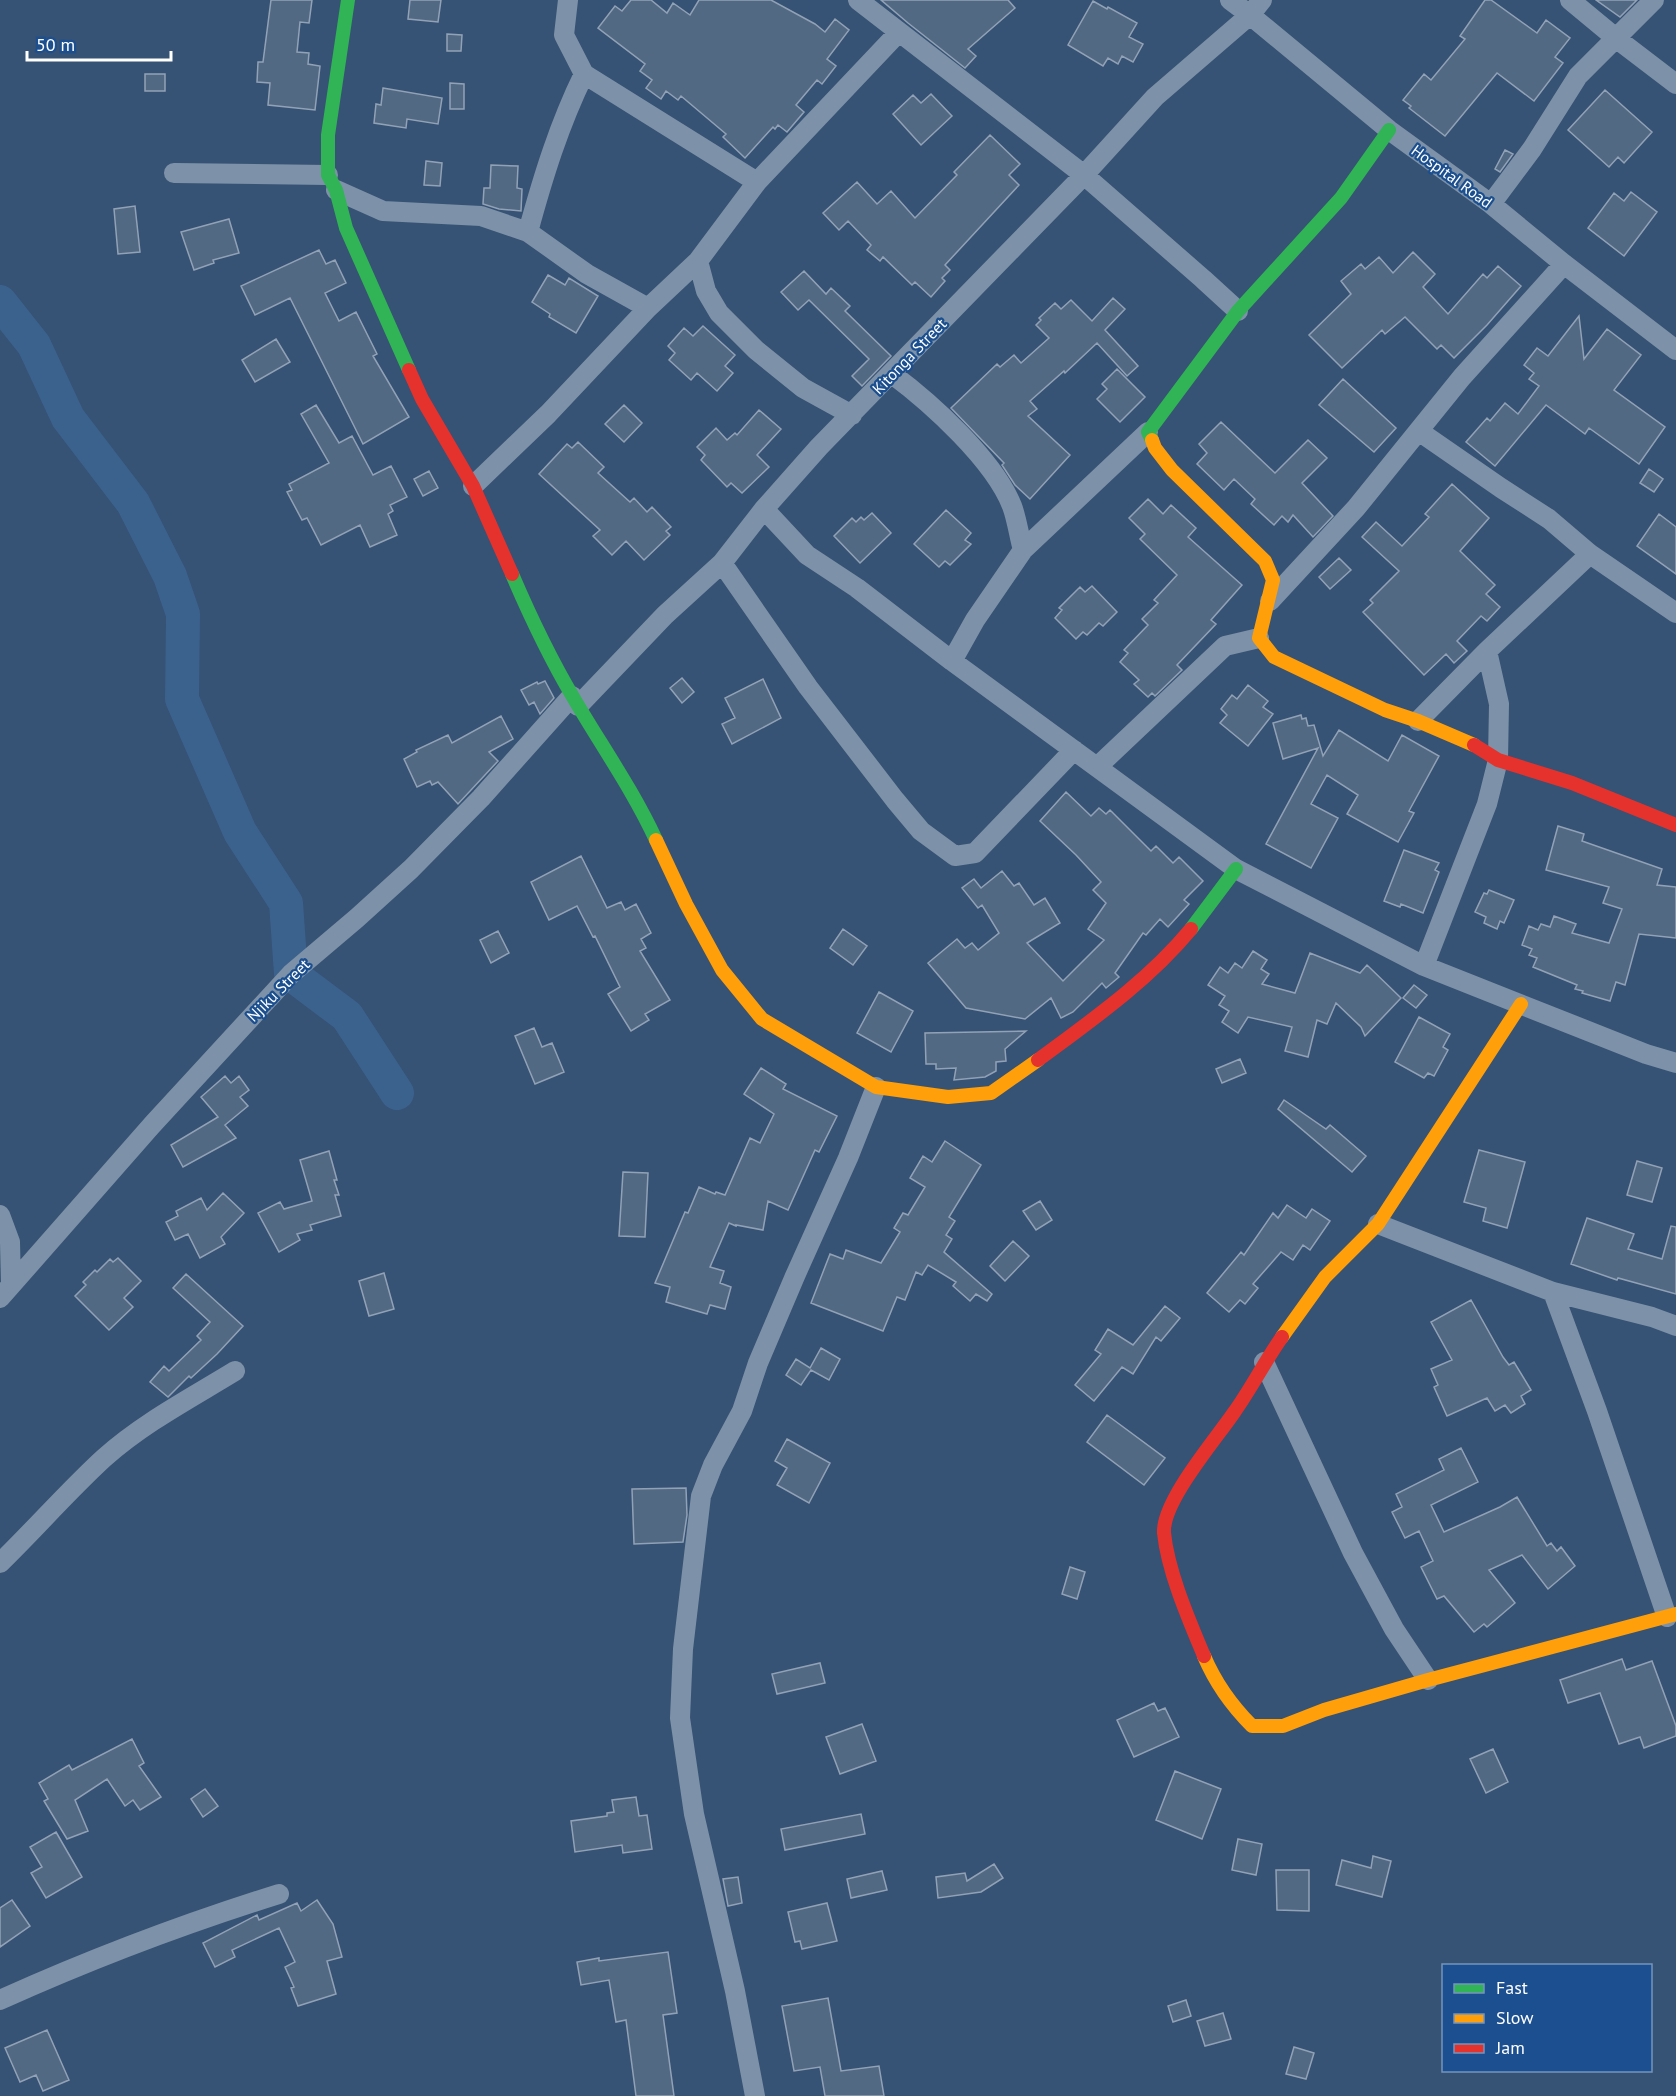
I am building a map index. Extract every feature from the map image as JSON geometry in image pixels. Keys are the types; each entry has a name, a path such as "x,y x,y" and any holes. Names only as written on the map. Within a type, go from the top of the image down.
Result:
{"street":[{"path":"348,0 328,135 332,182 346,228 418,389 473,486 529,614 575,701 643,812 686,904 722,970 762,1019 876,1087 948,1096 991,1093 1094,1018 1158,964 1205,911 1236,868"},
{"path":"568,0 564,35 584,74 758,182"},
{"path":"858,0 1084,175 1238,311"},
{"name":"Hospital Road","path":"1230,0 1256,8 1389,130 1491,204 1564,264 1676,350"},
{"path":"1570,0 1676,84"},
{"path":"1491,204 1532,149 1578,76 1654,0"},
{"name":"Kitonga Street","path":"575,701 722,563 819,447 1084,175 1155,97 1256,8"},
{"path":"473,486 548,414 648,308 698,261 758,182 899,32"},
{"path":"528,232 547,162 568,106 584,74"},
{"path":"952,661 975,620 1023,550 1148,432 1238,311 1341,198 1389,130"},
{"path":"174,173 332,182 383,211 481,216 528,232 587,274 648,308"},
{"path":"698,261 706,291 719,313 756,350 803,388 852,415"},
{"path":"1268,603 1356,508 1420,432 1462,377 1564,264"},
{"path":"892,374 916,392 986,461 1011,505 1023,550"},
{"path":"1148,432 1155,448 1172,470 1265,561 1273,580 1259,638"},
{"path":"1420,432 1549,519 1590,554 1676,613"},
{"path":"764,510 807,555 857,588 952,661 1236,868 1424,966 1646,1054 1676,1063"},
{"path":"1418,721 1487,651 1590,554"},
{"path":"722,563 808,687 894,800 921,831 955,856 975,853 1074,750"},
{"path":"1259,638 1275,657 1385,710 1477,746 1498,760 1572,783 1676,825"},
{"path":"1097,767 1225,646 1259,638"},
{"path":"1424,966 1487,804 1498,760 1499,704 1487,651"},
{"name":"Njiku Street","path":"5,1291 152,1125 291,974 411,869 575,701"},
{"path":"1521,1004 1378,1224 1325,1277 1264,1362 1236,1410 1196,1462 1172,1504 1164,1531 1185,1609 1211,1673 1237,1711 1252,1726 1283,1726 1324,1710 1428,1680 1671,1616 1554,1292"},
{"path":"755,2096 735,1991 694,1814 680,1718 683,1649 701,1496 713,1465 742,1412 758,1364 848,1158 876,1087"},
{"path":"0,1215 10,1242 5,1248 5,1291"},
{"path":"1378,1224 1554,1292 1652,1317 1676,1326"},
{"path":"1264,1362 1353,1553 1394,1629 1428,1680"},
{"path":"0,1563 105,1457 144,1428 235,1371"},
{"path":"0,2000 75,1966 186,1924 279,1894"}],"building":[{"path":"271,0 312,0 309,23 300,22 297,52 309,53 308,64 320,66 315,110 268,105 270,83 257,82 258,62 263,62"},
{"path":"410,0 441,0 438,22 408,19"},
{"path":"631,0 651,0 667,13 673,3 690,15 699,0 771,0 825,32 835,19 849,30 827,59 836,66 822,84 817,80 796,105 804,112 787,132 778,125 775,129 773,127 745,158 723,137 726,134 681,96 678,100 666,91 661,99 646,88 652,80 640,71 645,64 598,28 615,6 622,11"},
{"path":"881,0 1008,0 1015,8 968,49 976,56 965,68"},
{"path":"1485,0 1491,0 1537,33 1546,20 1570,38 1555,57 1563,63 1534,101 1497,73 1445,136 1409,108 1411,106 1403,100 1424,74 1431,80 1465,39 1460,36"},
{"path":"1596,0 1637,0 1620,17"},
{"path":"1093,1 1137,23 1129,37 1143,44 1133,62 1122,56 1118,64 1108,58 1103,66 1068,45"},
{"path":"447,34 462,35 461,51 447,51"},
{"path":"145,74 165,74 165,91 145,91"},
{"path":"450,83 464,84 464,109 450,109"},
{"path":"383,88 442,98 438,124 407,119 406,128 374,123 376,104 381,105"},
{"path":"1605,90 1652,132 1624,163 1618,157 1609,167 1568,130"},
{"path":"931,94 952,116 921,145 893,114 913,95 921,103"},
{"path":"990,135 1020,164 1009,175 1019,185 945,265 950,270 942,278 945,281 931,297 915,282 912,285 883,257 880,261 867,250 871,245 848,221 839,230 823,213 857,182 877,204 891,191 915,218 957,175 954,172"},
{"path":"1505,150 1513,154 1500,172 1495,169"},
{"path":"426,161 442,163 440,186 424,185"},
{"path":"491,165 518,166 517,188 522,189 521,211 499,209 483,204 484,188 490,188"},
{"path":"1631,192 1657,212 1624,256 1588,228 1614,193 1624,201"},
{"path":"135,206 140,252 118,254 114,209"},
{"path":"229,219 239,253 213,260 214,263 194,270 181,232"},
{"path":"319,250 326,264 335,260 346,283 325,293 339,321 356,312 377,354 373,356 409,417 363,444 290,298 255,315 241,286"},
{"path":"1413,252 1435,274 1423,287 1448,314 1483,274 1487,278 1498,266 1521,286 1454,358 1441,345 1437,349 1405,317 1385,334 1382,330 1342,368 1309,335 1351,294 1341,281 1361,264 1365,269 1379,257 1393,273"},
{"path":"804,271 826,294 831,288 850,306 845,311 891,356 862,386 852,376 869,359 809,300 798,310 781,292"},
{"path":"548,275 565,285 569,278 598,296 576,333 549,317 550,314 532,302"},
{"path":"1113,298 1125,309 1105,330 1138,366 1127,376 1097,343 1030,401 1037,409 1028,416 1070,455 1030,499 1015,485 1002,465 1004,463 951,408 997,364 1000,367 1014,355 1021,363 1049,338 1036,325 1041,320 1039,318 1055,303 1061,309 1071,300 1092,321"},
{"path":"1579,316 1584,359 1607,329 1641,355 1614,390 1665,427 1639,464 1589,428 1585,434 1546,405 1495,466 1466,442 1487,418 1490,421 1505,403 1518,414 1539,386 1529,379 1534,373 1524,365 1537,348 1548,356"},
{"path":"703,326 735,355 725,366 733,373 717,391 697,373 691,380 669,360 675,353 668,346 684,328 693,336"},
{"path":"276,339 290,362 255,382 242,360"},
{"path":"1117,369 1145,397 1120,422 1097,399 1107,389 1102,384"},
{"path":"1343,379 1396,428 1374,452 1319,405"},
{"path":"316,405 339,443 352,436 373,475 391,466 407,497 390,505 393,511 388,514 397,535 370,547 360,525 321,545 307,518 302,520 287,492 292,490 289,484 329,463 301,414"},
{"path":"624,405 642,423 624,442 605,424"},
{"path":"759,410 781,429 757,455 769,467 742,493 731,483 727,487 701,460 705,455 697,447 716,428 727,440 735,433 737,435"},
{"path":"1221,422 1275,473 1308,440 1327,458 1302,483 1333,516 1313,537 1293,515 1288,522 1282,516 1274,525 1251,504 1255,499 1234,479 1224,490 1197,464 1207,453 1199,444"},
{"path":"578,442 604,467 598,473 630,502 634,498 647,512 652,507 671,527 666,531 670,535 644,560 626,541 612,555 593,536 600,530 539,474 567,444 572,448"},
{"path":"1649,469 1663,479 1654,492 1640,483"},
{"path":"429,471 438,488 423,496 414,479"},
{"path":"1452,484 1489,518 1460,551 1495,585 1486,594 1500,607 1487,621 1481,616 1457,641 1467,651 1454,663 1446,654 1424,675 1363,612 1373,603 1370,600 1399,571 1362,537 1376,522 1402,546 1429,517 1425,514"},
{"path":"1148,499 1163,514 1171,505 1196,528 1188,537 1242,585 1211,620 1216,624 1177,665 1182,670 1155,696 1152,693 1148,697 1134,684 1139,680 1120,662 1128,653 1124,650 1148,625 1142,619 1158,603 1154,600 1177,575 1140,539 1145,534 1129,518"},
{"path":"946,510 971,533 965,540 971,544 950,565 945,561 939,567 914,544"},
{"path":"872,513 891,533 860,563 834,536 852,518 856,522 861,517 864,520"},
{"path":"1659,514 1676,527 1676,574 1637,546"},
{"path":"1339,558 1351,570 1330,589 1319,577"},
{"path":"1092,586 1117,612 1103,626 1099,623 1087,635 1083,632 1076,639 1055,618 1062,610 1059,608 1080,587 1085,592"},
{"path":"682,678 694,692 682,703 670,688"},
{"path":"763,679 781,718 732,744 722,724 735,718 725,698"},
{"path":"545,681 554,698 540,714 534,702 529,705 521,690 537,682 538,684"},
{"path":"1248,685 1268,701 1263,707 1273,714 1248,746 1220,723 1227,715 1221,709 1232,695 1237,699"},
{"path":"1301,715 1302,719 1306,718 1308,726 1314,725 1323,756 1339,730 1388,761 1402,735 1439,756 1409,811 1414,813 1398,842 1347,814 1358,795 1327,775 1311,804 1338,818 1311,868 1266,844 1318,748 1283,759 1273,723"},
{"path":"501,716 513,739 489,752 498,761 458,804 438,782 432,785 430,781 417,787 404,759 417,752 416,750 448,735 452,743"},
{"path":"1066,792 1091,816 1099,808 1106,814 1110,810 1151,851 1156,846 1173,863 1179,857 1203,881 1184,900 1189,904 1168,927 1160,919 1146,935 1143,933 1115,973 1119,977 1106,988 1102,983 1073,1012 1061,1018 1051,998 1025,1019 966,1008 928,963 957,939 965,948 972,943 978,950 999,933 982,905 978,908 962,888 974,879 981,888 1002,871 1014,886 1019,883 1034,905 1045,898 1060,923 1027,943 1063,981 1104,940 1088,929 1106,903 1093,890 1101,882 1040,821"},
{"path":"1558,826 1584,834 1582,841 1662,869 1657,885 1676,887 1676,938 1639,934 1625,985 1616,982 1610,1001 1582,993 1583,991 1575,989 1577,985 1533,967 1537,958 1529,955 1532,949 1522,945 1529,926 1538,930 1541,924 1550,927 1554,916 1576,924 1572,933 1609,943 1622,909 1603,903 1609,887 1546,870"},
{"path":"1404,850 1439,863 1435,870 1439,872 1423,913 1401,904 1400,907 1384,901"},
{"path":"581,856 607,908 621,902 625,910 636,904 651,933 641,939 646,948 640,951 670,1000 645,1014 649,1020 631,1031 608,994 620,987 595,936 593,937 577,906 549,920 531,882"},
{"path":"1489,890 1514,900 1504,923 1500,921 1497,929 1484,923 1486,917 1475,912 1484,893 1487,894"},
{"path":"843,929 867,946 853,965 830,948"},
{"path":"498,931 509,953 491,963 480,940"},
{"path":"1253,951 1267,960 1261,969 1269,974 1262,984 1295,993 1310,953 1360,973 1367,965 1401,998 1365,1036 1361,1027 1336,1003 1327,1024 1317,1020 1308,1057 1285,1051 1292,1027 1248,1017 1238,1033 1222,1022 1229,1011 1219,1005 1225,996 1208,985 1220,967 1228,973 1235,963 1242,968"},
{"path":"1414,985 1427,995 1416,1008 1403,998"},
{"path":"879,992 913,1011 891,1052 857,1033"},
{"path":"1419,1017 1450,1034 1443,1047 1448,1050 1434,1076 1428,1073 1424,1078 1395,1062"},
{"path":"534,1028 542,1047 552,1043 564,1072 535,1084 515,1036"},
{"path":"1026,1031 1005,1049 1006,1061 996,1062 996,1071 985,1077 954,1080 956,1068 936,1069 936,1064 926,1064 925,1033"},
{"path":"1240,1059 1246,1073 1222,1083 1216,1069"},
{"path":"761,1068 786,1084 783,1089 837,1116 819,1152 815,1150 788,1210 768,1201 763,1230 729,1223 710,1267 724,1271 720,1283 731,1287 725,1309 710,1305 707,1314 666,1302 670,1287 655,1283 685,1212 688,1213 699,1187 715,1194 716,1192 725,1195 750,1138 760,1143 774,1114 744,1094"},
{"path":"225,1076 231,1083 239,1076 249,1090 240,1097 248,1106 225,1125 236,1138 183,1167 171,1145 218,1117 201,1097"},
{"path":"1284,1100 1326,1129 1330,1125 1366,1156 1352,1172 1278,1109"},
{"path":"945,1141 981,1165 949,1217 955,1221 946,1235 952,1239 944,1252 992,1294 987,1301 976,1294 970,1301 953,1286 956,1282 928,1265 922,1275 916,1272 905,1300 897,1297 883,1331 811,1303 830,1254 843,1259 846,1250 881,1263 900,1232 894,1228 903,1213 908,1215 925,1187 910,1178 923,1156 932,1162"},
{"path":"1479,1150 1525,1162 1507,1228 1483,1221 1486,1208 1464,1202"},
{"path":"329,1151 337,1180 334,1180 339,1195 335,1195 341,1216 310,1225 312,1230 297,1234 300,1240 279,1252 258,1213 280,1202 284,1209 312,1201 300,1160"},
{"path":"1637,1161 1662,1168 1652,1202 1627,1195"},
{"path":"623,1172 648,1173 645,1237 619,1236"},
{"path":"223,1193 244,1213 221,1237 225,1244 200,1258 188,1234 175,1240 166,1222 178,1216 176,1211 201,1198 207,1210"},
{"path":"1040,1201 1052,1220 1036,1230 1023,1211"},
{"path":"1287,1205 1306,1218 1312,1209 1330,1221 1310,1250 1303,1245 1293,1260 1281,1252 1253,1284 1258,1288 1245,1304 1240,1300 1229,1312 1207,1293 1241,1252 1244,1255 1273,1213 1278,1218"},
{"path":"1587,1218 1634,1234 1628,1249 1662,1259 1671,1226 1676,1227 1676,1294 1618,1278 1617,1280 1571,1264"},
{"path":"1013,1241 1029,1256 1005,1281 990,1266"},
{"path":"118,1258 141,1281 124,1298 133,1307 109,1330 75,1296 86,1285 83,1282 95,1270 97,1272 110,1259 113,1262"},
{"path":"384,1273 394,1309 369,1316 359,1281"},
{"path":"186,1274 243,1326 217,1354 191,1378 189,1376 168,1397 150,1382 164,1366 169,1371 201,1340 197,1336 210,1322 173,1288"},
{"path":"1471,1300 1503,1357 1509,1365 1514,1362 1531,1390 1521,1396 1525,1404 1511,1413 1505,1405 1495,1411 1487,1398 1447,1416 1434,1387 1438,1385 1431,1369 1452,1360 1431,1322"},
{"path":"1165,1306 1180,1318 1161,1341 1156,1337 1133,1374 1122,1367 1094,1401 1075,1385 1101,1354 1095,1350 1108,1329 1133,1345"},
{"path":"821,1348 840,1359 829,1380 811,1370 801,1385 786,1375 796,1359 810,1368"},
{"path":"1107,1415 1165,1458 1144,1485 1087,1442"},
{"path":"787,1439 830,1463 809,1503 777,1485 787,1468 775,1461"},
{"path":"1461,1448 1478,1482 1431,1505 1444,1532 1517,1497 1547,1546 1551,1543 1557,1551 1561,1547 1575,1566 1548,1589 1522,1555 1489,1570 1515,1603 1487,1627 1484,1624 1474,1632 1444,1596 1437,1599 1421,1567 1433,1561 1419,1531 1405,1538 1392,1512 1402,1507 1396,1494 1444,1470 1439,1459"},
{"path":"686,1488 687,1515 683,1542 634,1544 632,1489"},
{"path":"1070,1567 1085,1572 1077,1599 1062,1594"},
{"path":"1622,1659 1626,1670 1652,1661 1676,1726 1676,1736 1644,1748 1640,1737 1619,1744 1600,1693 1568,1703 1560,1680"},
{"path":"820,1663 825,1683 777,1694 772,1674"},
{"path":"1154,1703 1158,1711 1165,1708 1179,1737 1134,1757 1117,1720"},
{"path":"862,1724 876,1761 840,1774 826,1737"},
{"path":"132,1739 144,1763 139,1766 161,1797 140,1810 133,1800 125,1806 107,1779 75,1800 88,1831 67,1839 44,1801 48,1799 39,1783 69,1765 72,1770"},
{"path":"1493,1749 1508,1782 1486,1793 1470,1759"},
{"path":"1175,1771 1221,1789 1202,1839 1156,1820"},
{"path":"205,1789 218,1806 203,1817 191,1799"},
{"path":"636,1797 639,1816 647,1815 652,1849 623,1853 622,1845 575,1852 571,1821 607,1816 607,1813 614,1812 612,1800"},
{"path":"861,1814 865,1834 785,1850 781,1829"},
{"path":"56,1832 82,1877 46,1898 31,1873 42,1867 30,1847"},
{"path":"1238,1839 1262,1844 1256,1875 1232,1870"},
{"path":"1373,1856 1391,1861 1382,1897 1336,1885 1342,1860 1371,1868"},
{"path":"994,1864 1003,1878 981,1892 938,1898 936,1877 965,1873 967,1881"},
{"path":"1276,1870 1309,1870 1309,1911 1277,1910"},
{"path":"882,1871 887,1890 851,1898 847,1879"},
{"path":"738,1877 742,1903 728,1906 723,1879"},
{"path":"12,1900 30,1926 0,1947 0,1908"},
{"path":"317,1900 333,1924 342,1957 327,1961 336,1994 298,2006 291,1988 294,1987 285,1967 295,1962 279,1928 232,1950 235,1957 215,1967 203,1943 257,1915 259,1920 297,1903 301,1911"},
{"path":"827,1903 837,1941 802,1949 800,1941 795,1942 788,1912"},
{"path":"668,1952 677,2013 663,2015 674,2096 636,2096 626,2020 616,2022 609,1980 581,1985 577,1962"},
{"path":"828,1998 841,2071 879,2066 884,2096 825,2096 820,2067 794,2071 782,2006"},
{"path":"1186,2000 1191,2016 1173,2022 1168,2006"},
{"path":"1223,2013 1231,2039 1205,2046 1197,2021"},
{"path":"47,2030 69,2080 43,2091 36,2075 20,2082 5,2048"},
{"path":"1294,2047 1314,2053 1306,2079 1286,2074"}],"waterway":[{"path":"0,302 34,345 68,418 133,503 170,576 183,614 182,699 240,832 286,903 291,974 347,1016 397,1093"}],"traffic: fast":[{"path":"348,0 328,135 328,175 336,190 346,228 409,370"},
{"path":"1152,440 1148,432 1238,311 1341,198 1389,130"},
{"path":"512,574 556,667 627,785 656,840"},
{"path":"1191,929 1236,869"}],"traffic: slow":[{"path":"1152,440 1155,448 1172,470 1265,561 1273,580 1259,638 1274,657 1385,710 1418,721 1474,745"},
{"path":"656,840 686,904 722,970 762,1019 876,1087 948,1097 991,1093 1038,1060"},
{"path":"1282,1337 1325,1277 1378,1224 1521,1004"},
{"path":"1204,1656 1225,1693 1252,1726 1283,1726 1324,1710 1428,1680 1676,1614"}],"traffic: jam":[{"path":"409,370 422,399 473,486 512,574"},
{"path":"1474,745 1498,760 1572,783 1676,825"},
{"path":"1038,1060 1138,983 1191,929"},
{"path":"1204,1656 1170,1564 1164,1533 1166,1520 1181,1487 1241,1402 1282,1337"}]}
